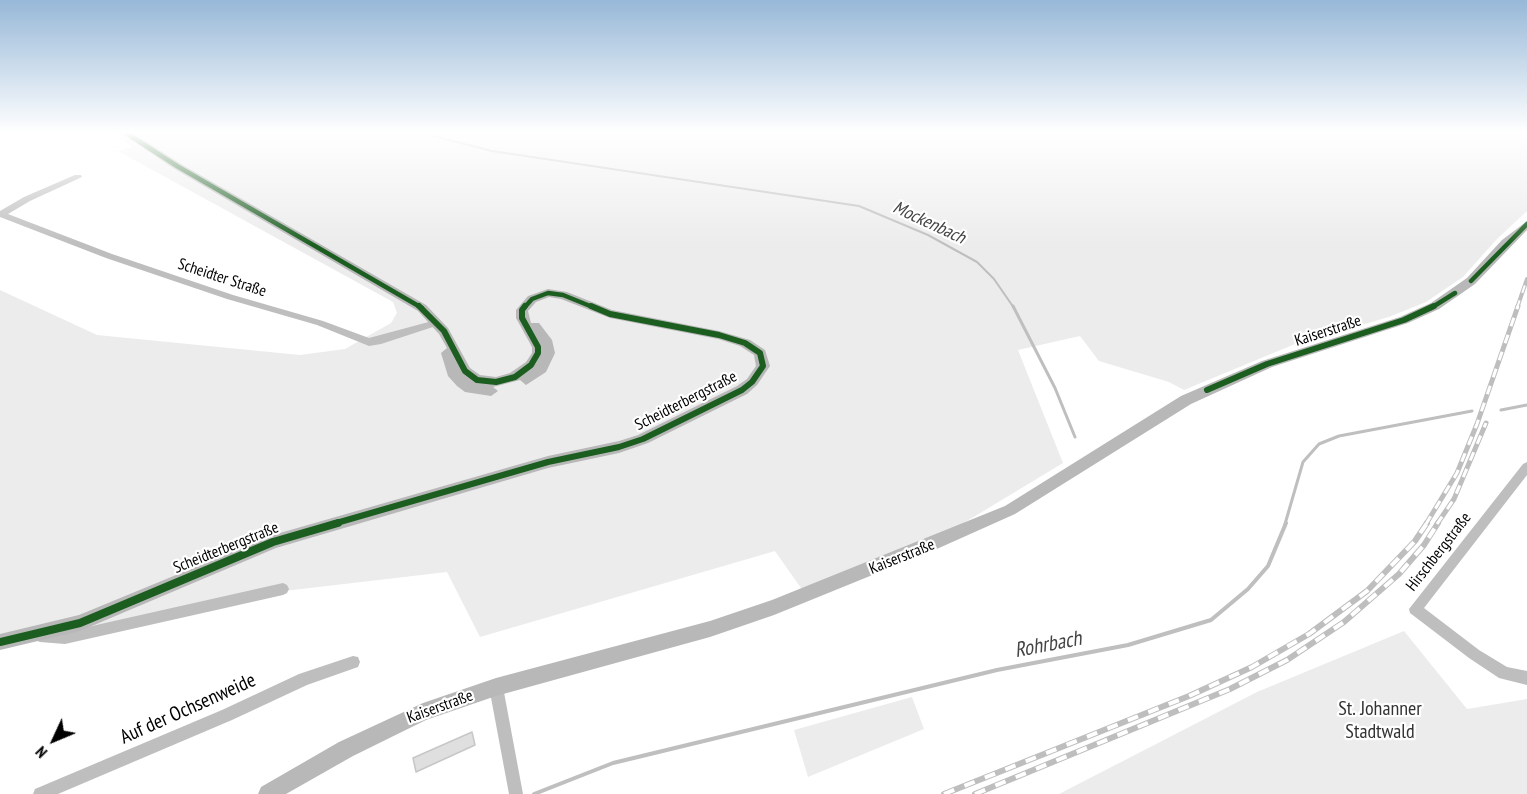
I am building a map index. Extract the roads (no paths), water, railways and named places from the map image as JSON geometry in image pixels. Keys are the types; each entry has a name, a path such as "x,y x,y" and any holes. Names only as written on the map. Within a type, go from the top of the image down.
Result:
{"street":[{"name":"Scheidterbergstraße","path":"0,642 80,623 273,542 548,462 619,447 643,439 742,390 752,382 763,366 760,353 745,343 719,335 610,314 563,295 548,293 527,302 522,310 546,340 549,353 541,369 520,384 495,391 470,388 455,376 436,323 422,308 184,170"},
{"name":"Scheidter Straße","path":"1,214 27,199 78,177"},
{"name":"Scheidter Straße","path":"1,214 109,256 230,297 320,323 356,339 369,342 381,340 436,323"},
{"name":"Kaiserstraße","path":"268,794 320,763 423,712 496,687 710,629 817,591 941,541 1029,500 1180,403 1267,364 1396,323 1435,306 1471,281 1527,224"},
{"name":"Hirschbergstraße","path":"1527,467 1415,609 1474,654 1504,673 1527,678"},
{"name":"Scheidterbergstraße","path":"25,636 65,638 284,589"},
{"name":"Auf der Ochsenweide","path":"40,794 218,719 304,678 353,662"},
{"path":"496,687 516,792"}],"waterway":[{"name":"Mockenbach","path":"619,170 859,206 928,235 977,262 994,279 1014,308"},
{"name":"Mockenbach","path":"1013,306 1055,388 1075,437"},
{"name":"Rohrbach","path":"1501,410 1527,405"},
{"name":"Rohrbach","path":"1285,524 1303,462 1319,444 1339,436 1472,411"},
{"name":"Rohrbach","path":"534,794 613,763 997,670 1128,645 1211,620 1248,589 1268,566 1286,523"}],"railway":[{"path":"1517,308 1527,279"},
{"path":"1426,524 1457,473 1477,424 1518,306"},
{"path":"1437,524 1454,499 1486,423"},
{"path":"944,794 1189,696 1252,667 1309,634 1367,591 1415,541 1427,523"},
{"path":"975,794 1230,689 1287,660 1344,622 1399,574 1424,545 1438,523"}],"park label":[{"name":"St. Johanner Stadtwald","path":"1380,720"}]}
